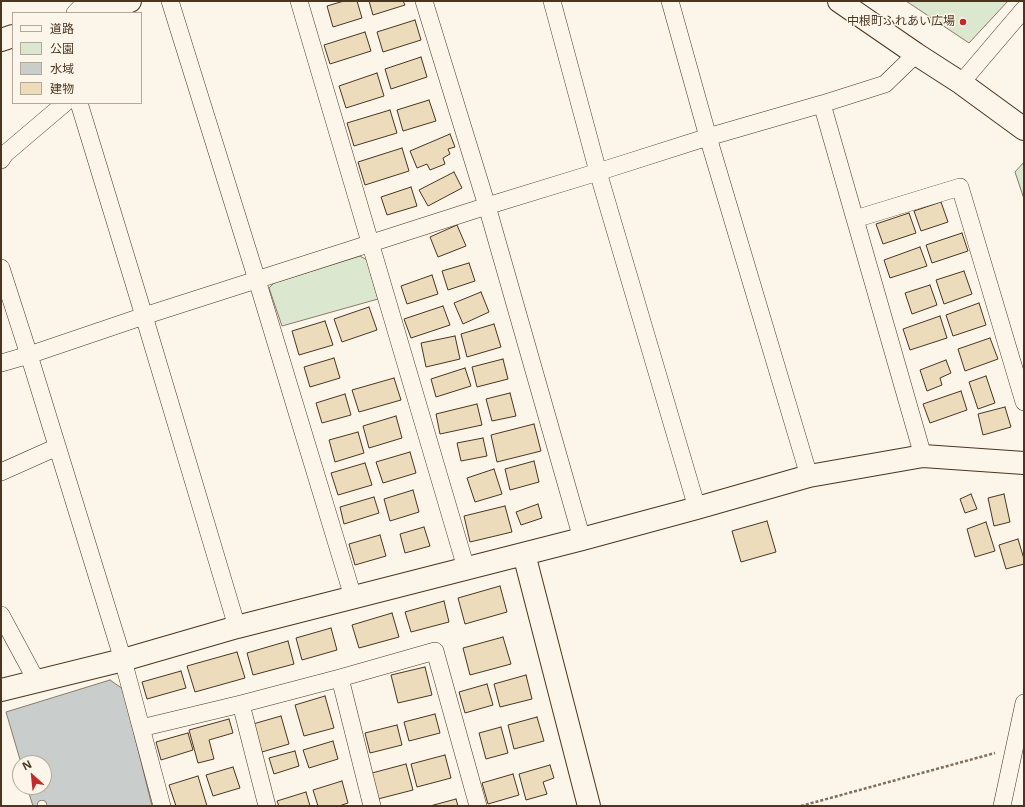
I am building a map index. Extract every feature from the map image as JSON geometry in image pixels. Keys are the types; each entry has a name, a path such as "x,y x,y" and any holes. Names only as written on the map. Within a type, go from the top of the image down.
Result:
{"street":[{"path":"76,12 87,1"},
{"path":"96,12 130,1"},
{"path":"170,1 257,280 353,597"},
{"path":"299,1 466,568"},
{"path":"424,1 486,206 582,539"},
{"path":"552,1 598,172 697,508"},
{"path":"670,1 708,137 809,476"},
{"path":"839,1 960,83 1024,129"},
{"path":"960,83 1024,9"},
{"path":"1,40 12,36"},
{"path":"1,363 486,206 885,84 916,54"},
{"path":"1,160 5,154 64,104"},
{"path":"79,104 237,627"},
{"path":"822,104 923,456"},
{"path":"855,219 960,187 1024,402"},
{"path":"1,268 58,447 123,660 162,806"},
{"path":"1,472 58,447"},
{"path":"1,690 36,680 123,660 237,627 582,539 809,476 923,456 1024,463"},
{"path":"524,554 589,806"},
{"path":"1,615 36,680"},
{"path":"141,728 241,704 436,651 478,806"},
{"path":"340,678 372,806"},
{"path":"1002,806 1024,703"},
{"path":"241,704 267,806"}],"path":[{"path":"801,806 1014,748"}],"green space":[{"name":"中根町ふれあい広場","path":"906,1 1008,1 969,43"},
{"path":"1024,162 1024,199 1015,172"},
{"path":"360,256 367,260 378,299 282,326 269,288 274,283"}],"water":[{"path":"110,680 123,689 152,806 33,806 30,795 52,795 52,755 19,755 6,712"}],"building":[{"path":"344,1 357,1 362,18 333,27 327,6"},
{"path":"369,1 403,1 405,5 373,15"},
{"path":"415,20 421,40 383,52 377,32"},
{"path":"365,32 371,51 330,64 324,45"},
{"path":"421,57 427,77 391,89 385,69"},
{"path":"377,73 384,96 346,108 339,86"},
{"path":"429,100 436,121 403,131 397,110"},
{"path":"390,110 397,133 354,146 347,123"},
{"path":"450,134 455,147 448,149 450,154 443,158 445,164 430,170 427,164 417,168 410,151"},
{"path":"402,148 409,171 365,185 358,162"},
{"path":"454,172 462,188 428,206 419,190"},
{"path":"411,187 417,206 387,215 381,197"},
{"path":"941,202 948,222 921,231 914,211"},
{"path":"909,213 916,233 883,244 876,224"},
{"path":"457,225 466,246 438,257 430,237"},
{"path":"962,233 968,251 932,263 926,245"},
{"path":"920,247 927,266 890,278 884,260"},
{"path":"469,263 475,281 448,290 442,271"},
{"path":"964,271 972,294 944,304 936,280"},
{"path":"432,275 438,294 407,304 401,286"},
{"path":"930,285 937,305 912,314 905,293"},
{"path":"481,292 489,312 463,324 454,303"},
{"path":"979,303 986,325 953,336 946,315"},
{"path":"443,306 450,325 411,338 404,319"},
{"path":"369,307 377,330 342,342 334,319"},
{"path":"940,316 947,338 910,350 903,329"},
{"path":"325,321 333,345 299,355 292,331"},
{"path":"494,324 501,347 467,357 461,334"},
{"path":"455,336 460,359 426,367 421,343"},
{"path":"990,338 998,359 965,371 958,349"},
{"path":"334,358 340,378 310,387 304,367"},
{"path":"503,359 508,379 477,387 472,367"},
{"path":"946,360 951,373 940,378 942,385 927,391 920,370"},
{"path":"465,368 471,386 436,397 431,379"},
{"path":"986,376 995,403 978,409 969,382"},
{"path":"394,378 401,400 359,412 352,390"},
{"path":"961,391 967,410 930,423 923,404"},
{"path":"510,393 516,416 492,421 486,399"},
{"path":"345,394 351,415 322,423 316,403"},
{"path":"477,404 482,425 440,434 436,414"},
{"path":"1005,407 1011,427 983,435 978,414"},
{"path":"396,416 402,438 369,448 363,426"},
{"path":"534,424 541,451 497,462 491,435"},
{"path":"358,432 364,453 335,462 329,440"},
{"path":"483,438 487,456 461,461 457,443"},
{"path":"410,452 416,473 383,483 376,462"},
{"path":"534,461 539,482 510,490 505,469"},
{"path":"365,463 372,485 338,495 331,473"},
{"path":"494,469 502,494 475,502 467,478"},
{"path":"413,490 419,512 390,521 384,499"},
{"path":"971,494 977,509 965,513 960,499"},
{"path":"1004,494 1010,522 994,526 988,498"},
{"path":"374,497 379,513 344,524 340,507"},
{"path":"538,504 542,518 521,525 516,512"},
{"path":"505,506 512,532 470,542 464,516"},
{"path":"767,521 776,552 741,562 732,531"},
{"path":"986,522 995,551 975,557 967,529"},
{"path":"424,527 430,546 405,553 400,534"},
{"path":"380,535 386,556 355,565 349,544"},
{"path":"1018,539 1024,564 1006,569 999,545"},
{"path":"500,586 507,612 465,624 458,598"},
{"path":"444,601 449,622 411,632 405,612"},
{"path":"392,613 399,637 359,648 352,625"},
{"path":"331,628 337,650 302,660 296,638"},
{"path":"503,637 511,664 470,675 463,648"},
{"path":"288,641 294,664 253,675 247,653"},
{"path":"237,652 245,678 195,692 187,666"},
{"path":"425,667 432,695 398,703 391,675"},
{"path":"181,671 186,688 147,699 142,682"},
{"path":"526,675 532,699 500,707 494,684"},
{"path":"487,684 493,705 465,713 459,692"},
{"path":"325,696 334,728 304,736 295,705"},
{"path":"435,714 440,733 409,741 404,722"},
{"path":"281,716 289,744 262,752 253,724"},
{"path":"537,717 544,741 514,749 508,725"},
{"path":"229,719 233,733 209,740 214,759 198,763 189,730"},
{"path":"397,725 402,745 370,753 365,733"},
{"path":"501,727 508,753 486,759 479,733"},
{"path":"188,733 193,750 161,760 156,742"},
{"path":"333,741 338,759 309,768 303,750"},
{"path":"295,751 299,766 274,774 269,758"},
{"path":"445,755 451,778 417,787 411,764"},
{"path":"406,764 413,790 378,799 372,773"},
{"path":"550,765 554,778 543,782 547,794 526,800 519,774"},
{"path":"233,767 240,788 213,796 206,775"},
{"path":"513,774 519,795 488,804 482,783"},
{"path":"198,776 207,806 176,806 169,785"},
{"path":"342,781 348,803 339,806 318,806 313,790"},
{"path":"306,792 310,806 279,806 277,801"},
{"path":"456,799 458,806 430,806"}],"place":[{"name":"中根町ふれあい広場","path":"963,22"}]}
